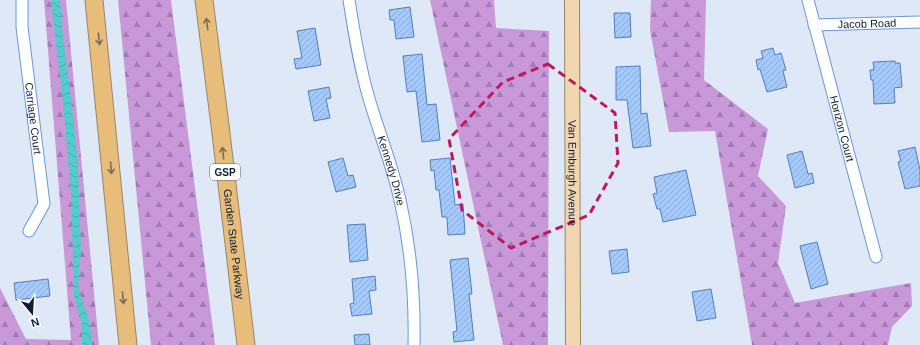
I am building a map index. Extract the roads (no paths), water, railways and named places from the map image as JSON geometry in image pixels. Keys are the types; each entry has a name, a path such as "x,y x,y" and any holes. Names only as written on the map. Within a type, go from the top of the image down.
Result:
{"highway":[{"path":"94,0 127,342"},
{"name":"Garden State Parkway","path":"204,0 246,345"}],"main road":[{"name":"Van Emburgh Avenue","path":"572,0 573,345"}],"street":[{"name":"Carriage Court","path":"22,0 22,28 44,204 28,231"},
{"name":"Kennedy Drive","path":"348,0 359,60 368,96 390,161 405,226 413,279 415,320 414,345"},
{"name":"Horizon Court","path":"808,0 876,257"},
{"name":"Jacob Road","path":"814,25 920,22"}],"water":[{"path":"51,0 60,0 78,167 81,250 78,288 90,323 92,345 82,345 82,325 74,296 71,194 63,102"}]}
